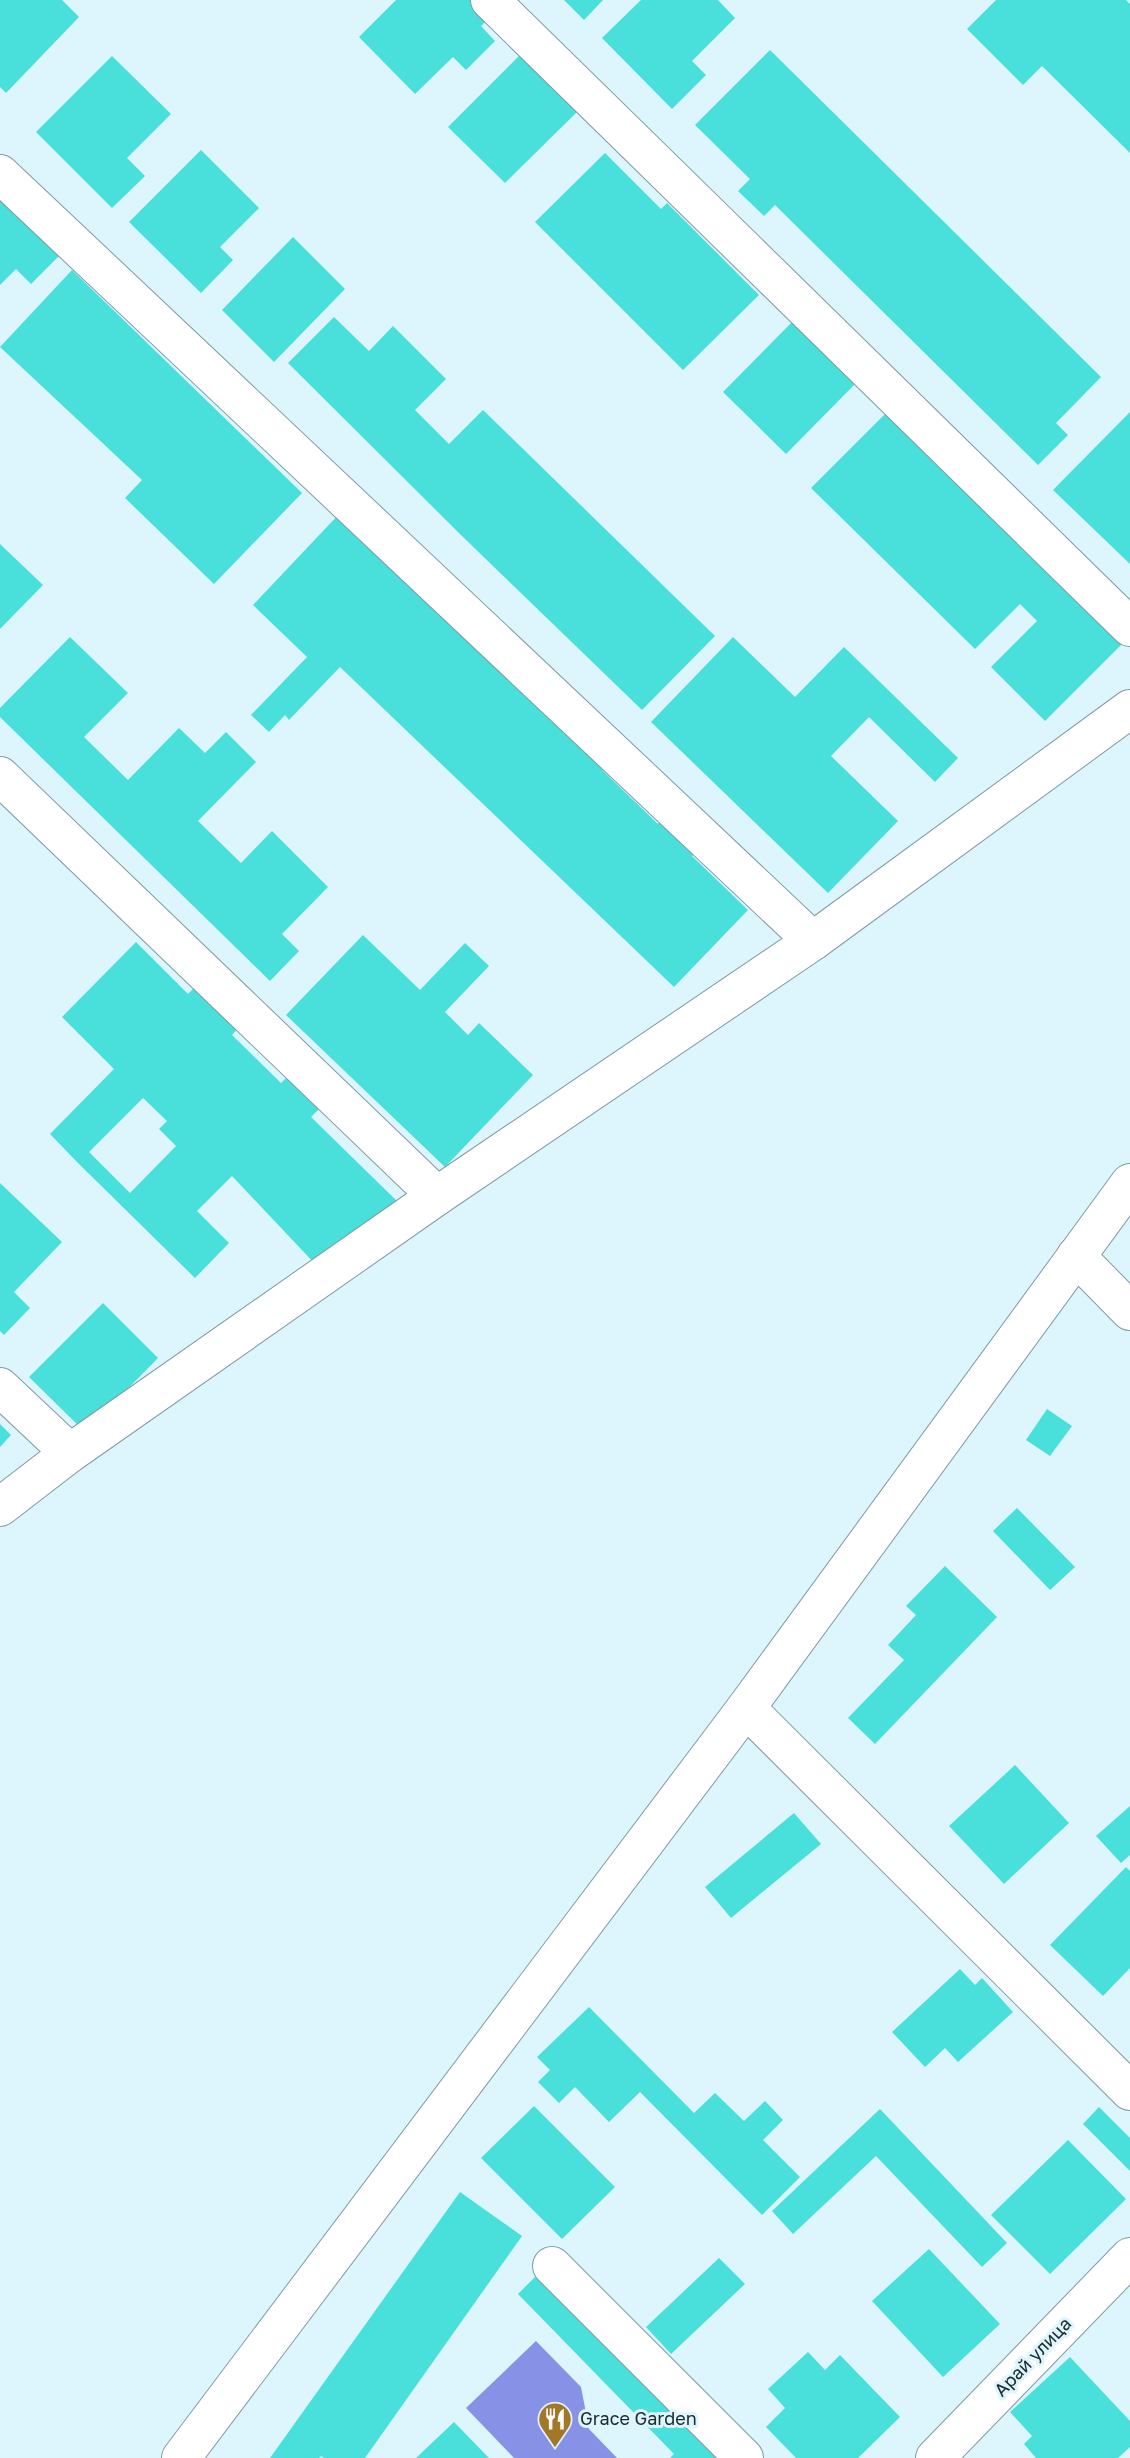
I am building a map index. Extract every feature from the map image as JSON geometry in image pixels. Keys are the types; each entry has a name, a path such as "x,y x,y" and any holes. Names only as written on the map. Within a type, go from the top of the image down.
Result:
{"street":[{"path":"490,0 1130,627"},
{"path":"0,174 813,941"},
{"path":"0,1507 70,1453 437,1196 813,941 1130,709"},
{"path":"0,776 437,1196"},
{"path":"181,2458 746,1708 1130,1183"},
{"path":"1076,1256 1130,1311"},
{"path":"0,1388 70,1453"},
{"path":"746,1708 1130,2091"},
{"name":"Арай улица","path":"935,2458 1130,2257"},
{"path":"552,2266 744,2458"}],"water":[{"path":"536,2341 581,2387 589,2429 617,2458 514,2458 466,2408"}],"building":[{"path":"0,0 62,0 79,17 6,93 0,87"},
{"path":"396,0 472,0 490,18 481,26 495,41 466,70 453,57 415,94 359,37"},
{"path":"564,0 603,0 584,20"},
{"path":"641,0 718,0 735,18 692,61 706,75 672,109 602,38"},
{"path":"996,0 1126,0 1130,4 1130,153 1042,66 1023,85 967,29"},
{"path":"770,50 1101,377 1056,423 1068,435 1038,465 775,205 764,216 738,191 750,179 695,125"},
{"path":"523,52 580,109 505,183 448,127"},
{"path":"112,56 171,114 127,158 145,176 112,208 36,132"},
{"path":"201,150 259,208 220,247 233,260 201,293 129,222"},
{"path":"605,153 661,209 667,203 759,295 683,370 535,222"},
{"path":"0,181 61,254 31,284 16,269 0,285"},
{"path":"293,237 345,289 274,362 222,310"},
{"path":"72,270 302,493 214,584 125,498 142,480 0,347"},
{"path":"334,317 369,351 393,326 446,379 415,410 449,444 483,410 715,636 642,710 288,363"},
{"path":"794,320 857,382 786,454 723,392"},
{"path":"887,412 1122,644 1045,721 991,667 1037,621 1020,604 975,649 811,488"},
{"path":"1130,412 1130,564 1053,490"},
{"path":"341,512 614,757 602,770 658,824 671,810 705,843 692,856 748,910 674,987 340,667 289,720 285,715 269,732 251,715 307,657 253,605"},
{"path":"0,544 43,585 0,629"},
{"path":"70,637 128,693 84,737 128,780 179,728 205,753 226,732 256,762 198,821 241,863 272,831 328,887 282,934 299,951 270,981 0,717 0,708"},
{"path":"733,637 795,697 844,647 958,758 935,782 869,717 831,756 898,821 828,893 651,722"},
{"path":"363,935 420,990 465,943 489,966 445,1012 468,1035 479,1023 533,1075 445,1167 286,1015"},
{"path":"136,942 188,994 200,982 242,1024 232,1035 281,1083 291,1073 323,1105 311,1117 402,1206 317,1266 232,1176 197,1211 229,1243 195,1278 50,1134 114,1069 62,1017","holes":["143,1098 167,1121 159,1129 176,1146 130,1193 89,1152"]},
{"path":"0,1183 62,1242 14,1292 30,1308 4,1335 0,1331"},
{"path":"103,1303 158,1358 85,1432 29,1377"},
{"path":"1047,1409 1072,1426 1050,1456 1026,1440"},
{"path":"0,1424 11,1435 0,1447"},
{"path":"1017,1508 1075,1567 1050,1590 993,1531"},
{"path":"945,1566 997,1617 875,1744 848,1718 904,1660 888,1645 916,1615 906,1606"},
{"path":"1015,1765 1069,1823 1004,1884 949,1826"},
{"path":"1130,1806 1130,1855 1121,1863 1096,1836"},
{"path":"794,1813 821,1844 731,1918 705,1887"},
{"path":"1126,1867 1130,1871 1130,1968 1103,1996 1050,1945"},
{"path":"960,1969 975,1985 982,1978 1013,2012 958,2062 945,2048 925,2067 892,2032"},
{"path":"589,2007 694,2113 715,2093 744,2121 765,2101 783,2120 763,2140 800,2177 762,2215 640,2092 609,2122 575,2087 559,2103 538,2082 550,2070 537,2057"},
{"path":"534,2106 615,2187 562,2239 481,2158"},
{"path":"1099,2107 1130,2138 1130,2171 1083,2124"},
{"path":"880,2109 1007,2243 982,2267 876,2156 793,2234 772,2211"},
{"path":"1068,2140 1126,2199 1050,2274 991,2215"},
{"path":"460,2192 522,2236 365,2458 270,2458"},
{"path":"929,2249 1000,2324 943,2377 872,2301"},
{"path":"719,2258 745,2284 671,2354 646,2327"},
{"path":"542,2270 727,2458 670,2458 674,2454 518,2294"},
{"path":"808,2352 825,2370 840,2355 900,2417 858,2458 796,2458 766,2427 785,2408 768,2389"},
{"path":"1070,2357 1130,2421 1130,2447 1118,2458 1036,2458 1024,2444 1032,2436 1010,2412"},
{"path":"454,2422 489,2458 416,2458"}],"place":[{"name":"Grace Garden","path":"555,2449"}]}
